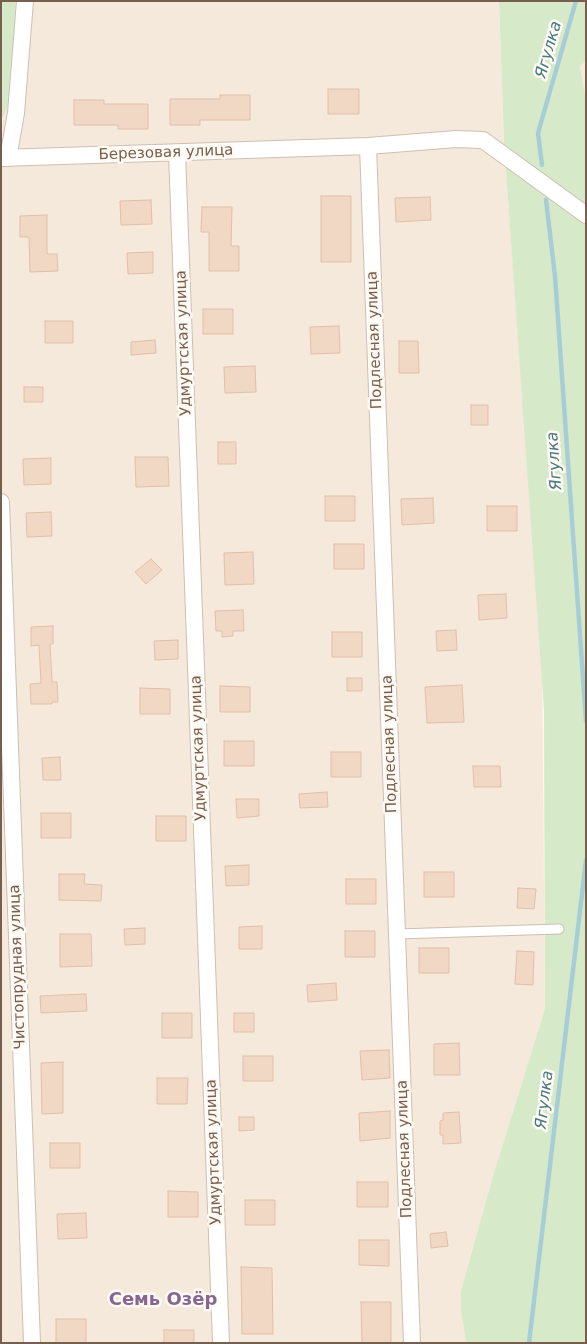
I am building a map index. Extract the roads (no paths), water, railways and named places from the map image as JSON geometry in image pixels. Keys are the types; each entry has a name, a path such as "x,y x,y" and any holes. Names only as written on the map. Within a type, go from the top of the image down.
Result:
{"street":[{"name":"Березовая улица","path":"25,1 16,113 4,158 368,146 456,139 483,140 586,215"},
{"name":"Подлесная улица","path":"368,146 412,1343"},
{"name":"Удмуртская улица","path":"177,153 221,1343"},
{"name":"Чистопрудная улица","path":"1,502 32,1343"}],"lane":[{"path":"397,934 559,929"}],"waterway":[{"name":"Ягулка","path":"542,165 538,133 576,1"},
{"name":"Ягулка","path":"546,200 555,276 586,721"},
{"name":"Ягулка","path":"529,1343 586,860"}],"district":[{"name":"Семь Озёр","path":"163,1300"}]}
